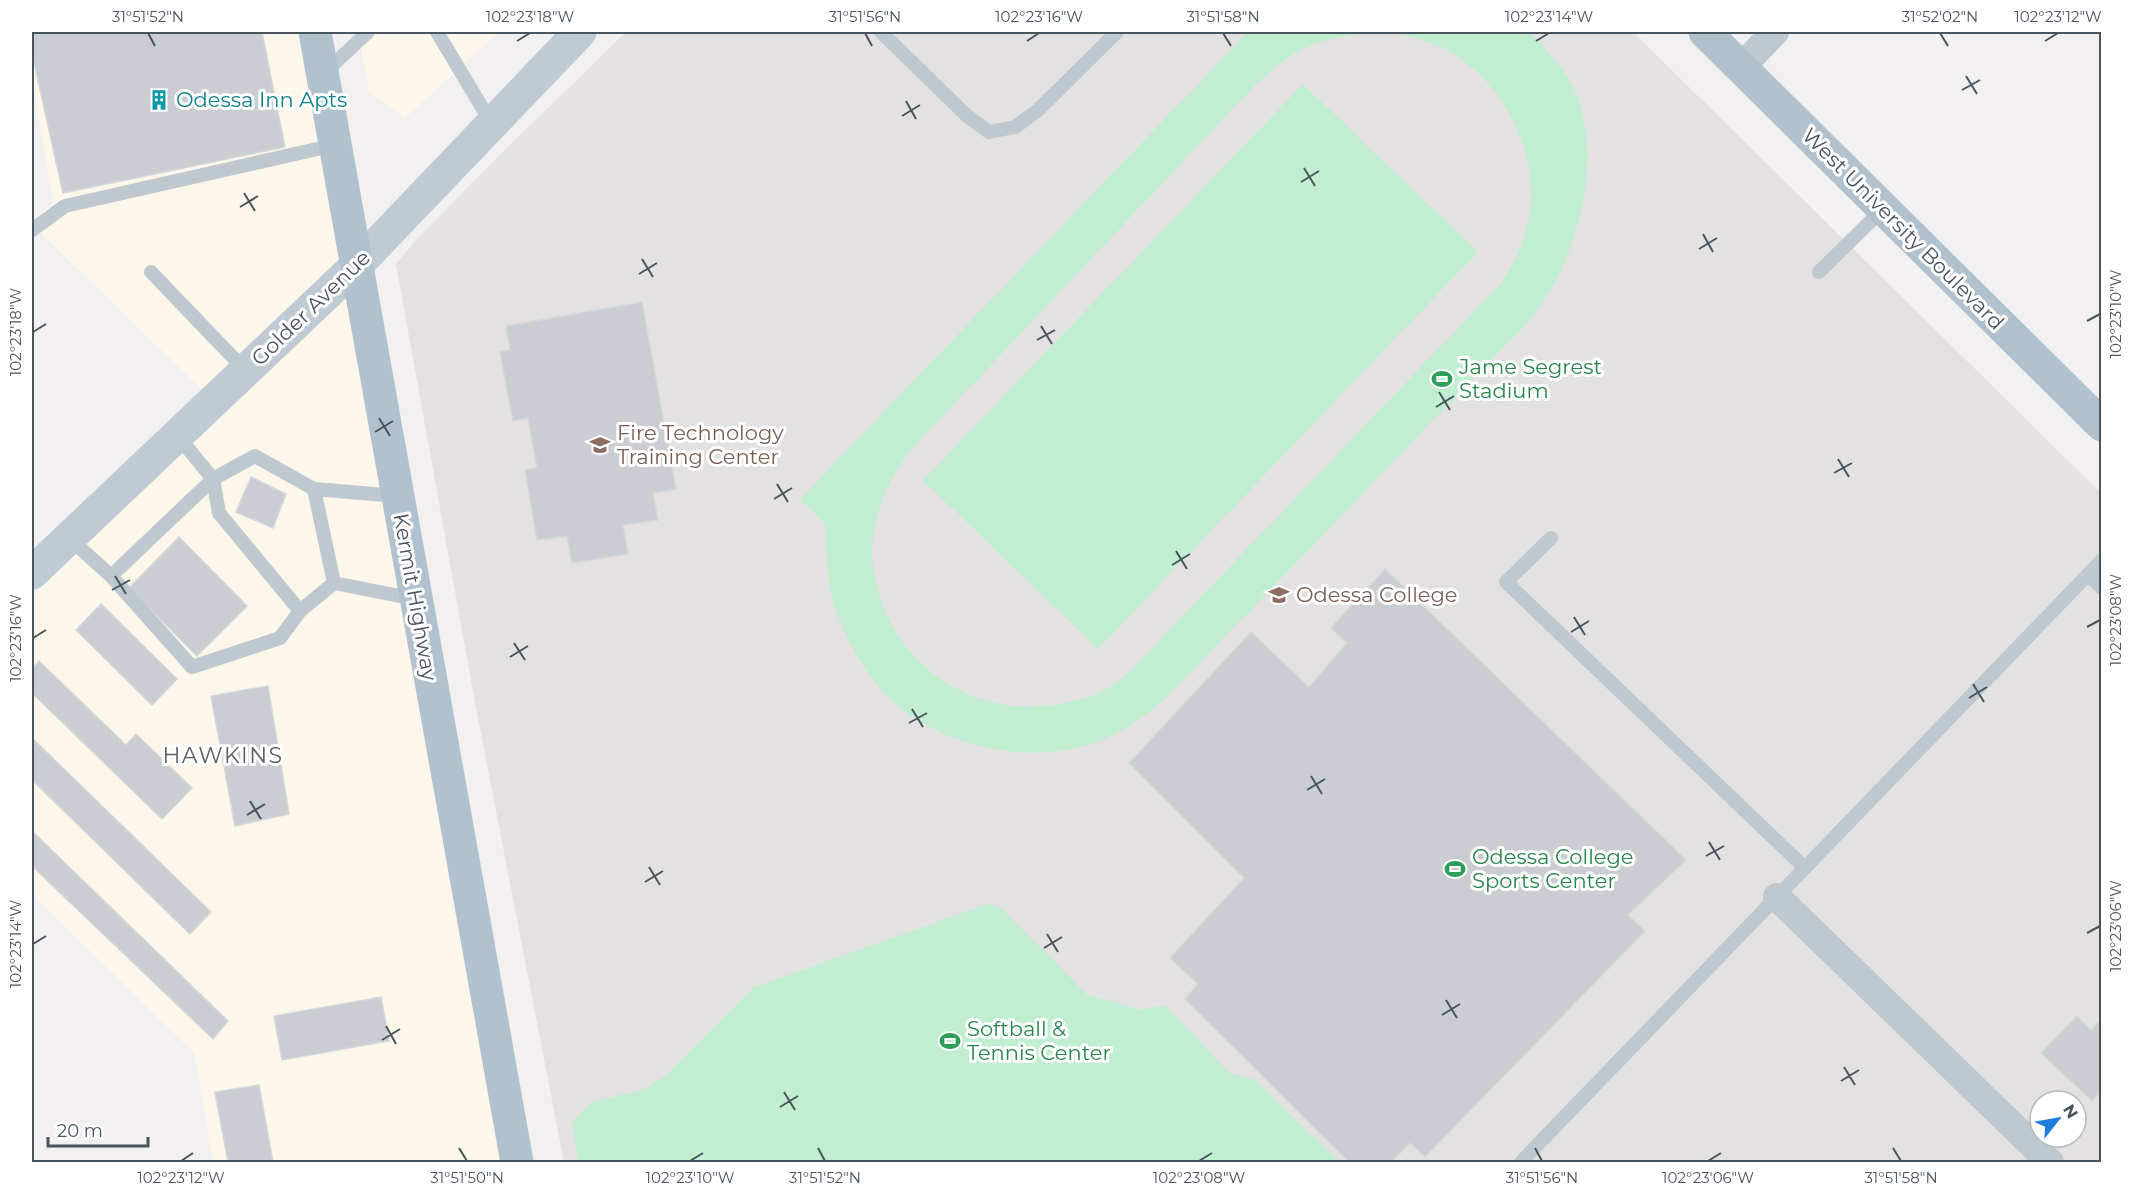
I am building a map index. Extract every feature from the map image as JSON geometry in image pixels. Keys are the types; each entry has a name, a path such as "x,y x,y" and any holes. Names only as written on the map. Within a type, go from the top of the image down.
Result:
{"main road":[{"name":"Kermit Highway","path":"315,32 517,1162"},
{"name":"Golder Avenue","path":"32,573 356,266 580,32"},
{"name":"West University Boulevard","path":"1705,32 2102,425"}],"street":[{"path":"1741,67 1775,32"},
{"path":"1777,897 2050,1162"}],"lane":[{"path":"323,73 368,32"},
{"path":"437,32 492,124"},
{"path":"880,32 966,115 989,132 1016,127 1037,111 1117,32"},
{"path":"32,230 65,206 334,145"},
{"path":"1819,272 1883,209"},
{"path":"151,272 246,370"},
{"path":"177,435 213,479 219,513 300,611"},
{"path":"111,576 213,479 255,456 314,489 397,496"},
{"path":"314,489 334,583"},
{"path":"69,538 111,576 192,667 280,638 300,611 334,583"},
{"path":"1551,538 1506,582 1805,868"},
{"path":"1521,1162 2102,560"},
{"path":"2088,574 2102,588"},
{"path":"334,583 416,599"}],"shaded area":[{"path":"32,32 307,32 517,1162 213,1162 194,1053 32,894 32,597 214,401 32,225 32,219 53,203 32,77"},
{"path":"358,32 499,32 405,118 369,92"},
{"name":"Odessa College","path":"626,32 1633,32 2101,493 2101,1162 564,1162 474,697 396,264 414,242"}],"green space":[{"name":"Jame Segrest Stadium","path":"1248,32 1382,32 1319,42 1289,57 1258,82 908,453 887,488 878,513 873,540 872,554 878,590 888,618 904,644 923,665 946,683 972,696 999,704 1029,707 1078,700 1114,685 1132,669 1502,282 1524,239 1531,199 1530,175 1517,129 1493,89 1457,56 1434,44 1393,32 1529,32 1547,50 1568,77 1582,109 1587,164 1578,222 1559,275 1527,323 1168,696 1131,725 1087,745 1056,751 1023,752 990,748 958,739 928,726 901,708 878,686 856,654 835,608 832,596 825,524 800,499"},
{"path":"1303,84 1478,252 1098,649 923,480"},
{"name":"Softball & Tennis Center","path":"988,904 1004,910 1087,995 1142,1010 1165,1005 1230,1073 1255,1080 1339,1162 579,1162 572,1122 592,1102 645,1089 664,1077 754,987"}],"building":[{"name":"Odessa Inn Apts","path":"32,32 262,32 285,147 63,193 32,54"},
{"name":"Fire Technology Training Center","path":"642,302 676,489 653,493 658,520 623,525 628,554 572,563 567,536 537,540 525,470 537,468 528,418 513,421 500,352 510,350 506,326"},
{"path":"251,477 286,494 273,528 236,512"},
{"path":"179,537 247,606 197,656 129,588"},
{"name":"Odessa College Sports Center","path":"1385,569 1686,860 1628,915 1645,931 1425,1157 1410,1143 1391,1162 1349,1162 1185,999 1198,984 1170,958 1244,878 1129,763 1251,632 1309,687 1347,643 1331,628"},
{"path":"101,604 177,679 152,705 76,630"},
{"path":"39,661 126,745 136,734 192,788 162,819 32,693 32,669"},
{"path":"268,686 289,814 235,826 211,696"},
{"path":"32,738 211,912 190,934 32,780"},
{"path":"32,831 228,1021 213,1039 32,866"},
{"path":"381,997 389,1041 282,1060 274,1016"},
{"path":"2077,1016 2091,1030 2102,1019 2102,1091 2092,1101 2088,1097 2088,1089 2079,1089 2041,1053"},
{"path":"259,1085 273,1162 228,1162 215,1092"}],"place":[{"name":"Odessa Inn Apts","path":"159,100"},
{"name":"Jame Segrest Stadium","path":"1442,379"},
{"name":"Fire Technology Training Center","path":"600,445"},
{"name":"Odessa College","path":"1279,595"},
{"name":"Odessa College Sports Center","path":"1455,869"},
{"name":"Softball & Tennis Center","path":"950,1041"}],"district":[{"name":"HAWKINS","path":"223,755"}]}
